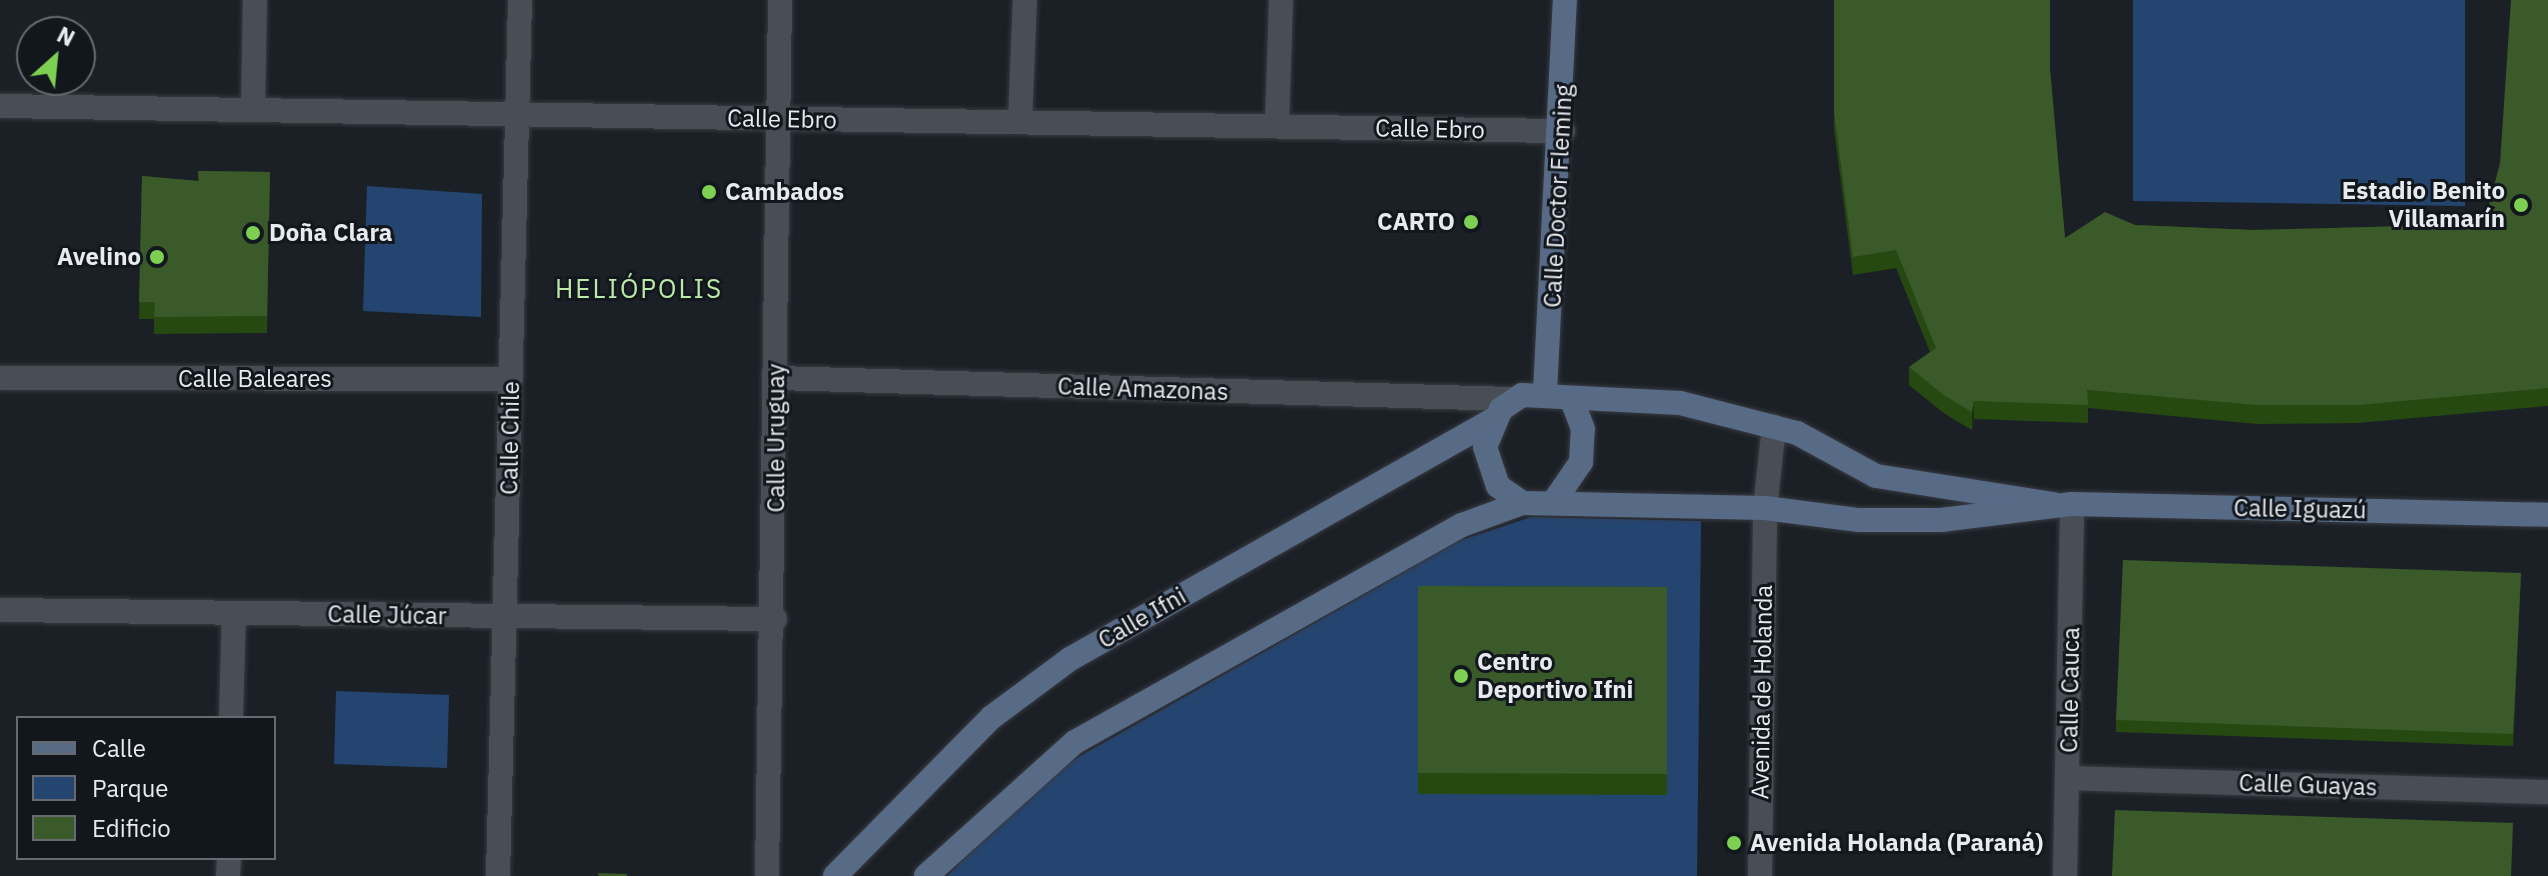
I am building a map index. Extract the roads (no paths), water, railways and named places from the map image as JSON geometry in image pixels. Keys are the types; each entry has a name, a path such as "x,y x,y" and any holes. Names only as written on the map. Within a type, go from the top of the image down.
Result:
{"main road":[{"name":"Calle Doctor Fleming","path":"1545,392 1563,131 1565,0"},
{"path":"926,876 1075,742 1462,525 1522,503 1553,503 1581,462 1583,429 1572,401 1545,392 1510,399 1494,419 1487,468 1522,503"},
{"name":"Calle Iguazú","path":"1572,401 1680,403 1774,426 1876,476 2062,504 2548,515"},
{"name":"Calle Ifni","path":"835,876 992,717 1070,659 1494,419"},
{"name":"Calle Iguazú","path":"1553,503 1765,508 1859,520 1941,520 2062,504"}],"street":[{"path":"253,110 255,0"},
{"name":"Calle Chile","path":"498,876 520,0"},
{"name":"Calle Uruguay","path":"767,876 775,619 780,0"},
{"path":"1020,122 1025,0"},
{"path":"1277,126 1281,0"},
{"name":"Calle Ebro","path":"0,106 1563,131"},
{"name":"Calle Baleares","path":"0,378 511,379"},
{"name":"Calle Amazonas","path":"777,378 1510,399"},
{"name":"Avenida de Holanda","path":"1760,876 1765,508 1774,426"},
{"name":"Calle Cauca","path":"2062,504 2069,778 2065,876"},
{"name":"Calle Júcar","path":"0,610 775,619"},
{"path":"231,716 234,613"},
{"name":"Calle Guayas","path":"2069,778 2548,792"}],"place":[{"name":"Cambados","path":"709,192"},
{"name":"Estadio Benito Villamarín","path":"2521,205"},
{"name":"CARTO","path":"1471,222"},
{"name":"Doña Clara","path":"253,233"},
{"name":"Avelino","path":"157,257"},
{"name":"Centro Deportivo Ifni","path":"1461,676"},
{"name":"Avenida Holanda (Paraná)","path":"1734,843"}],"district":[{"name":"HELIÓPOLIS","path":"639,289"}]}
